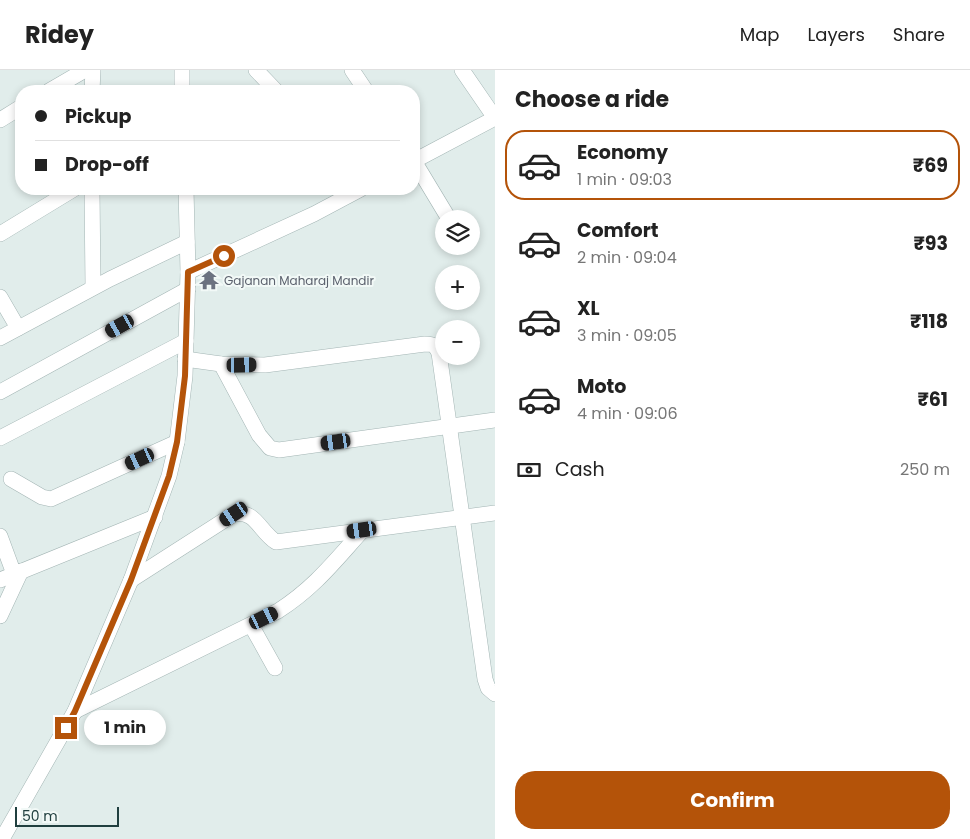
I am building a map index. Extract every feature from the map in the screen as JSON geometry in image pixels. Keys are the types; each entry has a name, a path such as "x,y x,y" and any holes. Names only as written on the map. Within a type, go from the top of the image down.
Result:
{"street":[{"path":"59,85 85,70"},
{"path":"92,85 93,70"},
{"path":"182,70 182,85"},
{"path":"256,70 270,85"},
{"path":"352,70 362,85"},
{"path":"420,158 495,118 462,70"},
{"path":"0,120 15,111"},
{"path":"420,171 444,210"},
{"path":"0,234 64,195"},
{"path":"92,195 93,287"},
{"path":"2,839 75,711 131,580 169,476 177,442 185,359 188,289 186,195"},
{"path":"188,272 337,195"},
{"path":"0,338 93,287 187,242"},
{"path":"0,392 188,289"},
{"path":"0,297 18,328"},
{"path":"0,438 186,341"},
{"path":"185,359 221,364 265,365 432,344 436,347 439,353 485,679 488,688 495,694"},
{"path":"221,364 259,435 270,448 279,450 495,420"},
{"path":"11,479 42,497 51,499 177,442"},
{"path":"131,580 234,514 250,514 276,542 495,512"},
{"path":"11,575 155,517"},
{"path":"75,711 278,612 301,596 320,579 362,530"},
{"path":"0,536 11,575 0,616"},
{"path":"251,625 275,668"}],"place":[{"name":"Gajanan Maharaj Mandir","path":"209,280"}],"route":[{"path":"66,728 131,580 169,476 177,442 185,376 188,272 224,256"}]}
